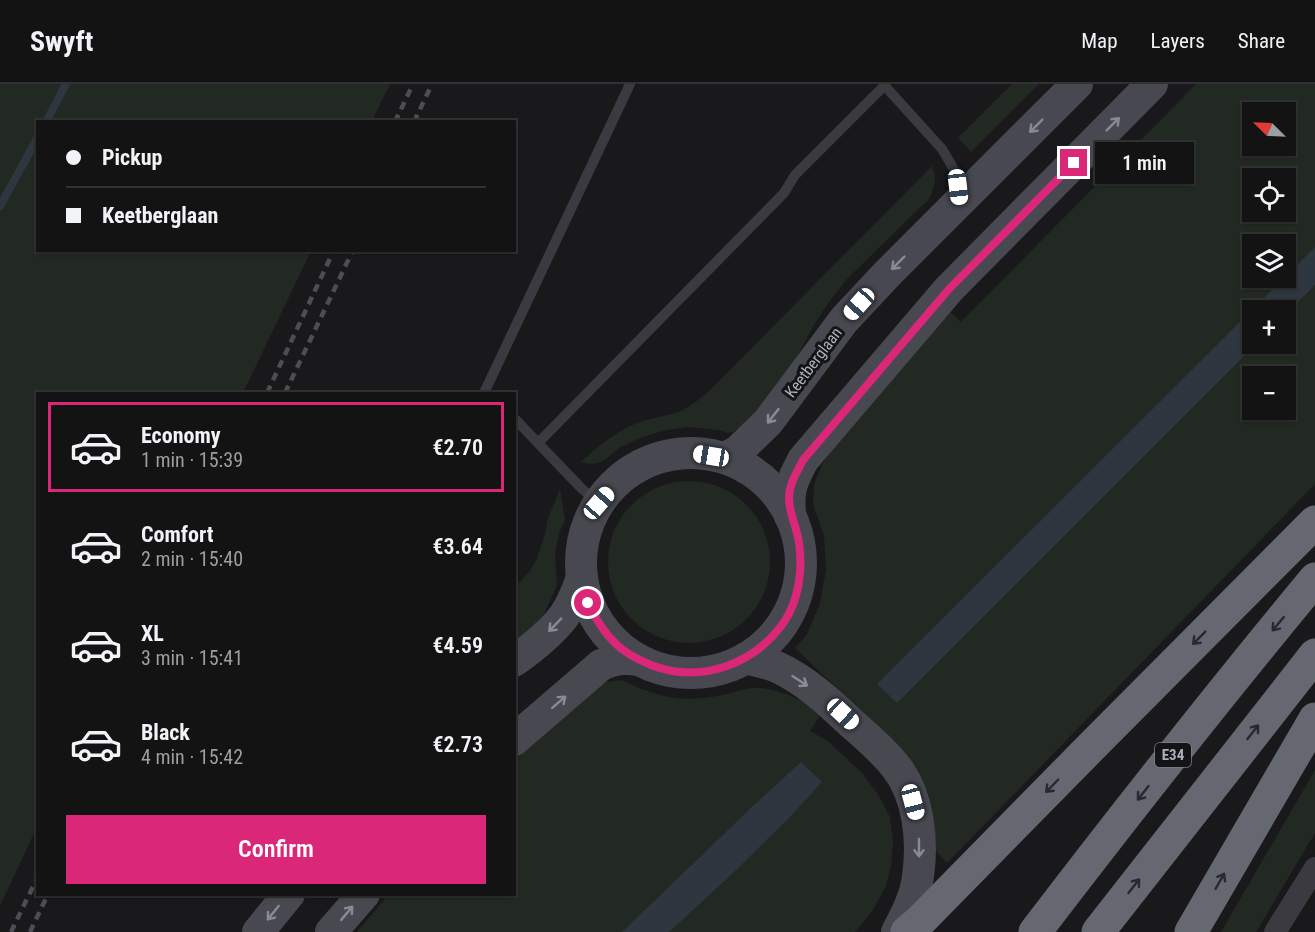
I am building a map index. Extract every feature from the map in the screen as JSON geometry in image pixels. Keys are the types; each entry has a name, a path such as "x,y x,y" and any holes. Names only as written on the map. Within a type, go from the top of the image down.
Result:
{"highway":[{"path":"907,932 1315,522"},
{"name":"E34","path":"1035,932 1096,852 1315,579"},
{"path":"1098,932 1315,655"},
{"path":"1191,932 1315,719"}],"main road":[{"name":"Keetberglaan","path":"725,458 738,451 768,422 844,320 888,273 1077,84"},
{"path":"790,516 789,497 792,482 803,460 949,289 1152,84"},
{"path":"516,738 601,665 612,660 625,658 638,660 664,670 692,673 720,669 746,658 768,642 785,621 796,596 801,569 799,541 790,516 774,491 752,471 725,458 697,453 668,455 641,465 618,481 599,503 587,526 581,552 582,578 588,603 600,626 617,645 638,660"},
{"path":"516,659 547,634 563,616 582,578"},
{"path":"746,658 776,667 800,680 829,702 884,752 897,768 909,789 917,815 920,843 918,878 909,908 897,932"},
{"path":"258,932 287,896"},
{"path":"331,932 362,896"}],"street":[{"path":"1275,932 1315,868"}],"lane":[{"path":"484,392 630,84"},
{"path":"538,443 784,193 795,175 885,85 942,149 956,173 960,202"},
{"path":"516,420 582,489 599,503"}],"shaded area":[{"path":"0,84 390,84 372,120 36,120 36,252 311,252 243,392 36,392 36,829 0,906"},
{"path":"1012,84 1039,84 971,152 958,138"},
{"path":"1196,84 1315,84 1315,247 1296,267 1296,234 1242,234 1242,288 1275,288 1263,300 1242,300 1242,321 878,684 897,703 1246,354 1296,354 1296,304 1315,285 1315,484 947,863 935,850 888,737 795,648 807,634 820,603 826,570 824,536 813,504 814,484 822,465 836,440 949,311 961,322"},
{"path":"932,166 935,182 929,199 848,278 815,323 782,385 746,425 727,433 689,427 666,430 640,438 619,448 598,463 581,462 626,428 680,411 710,390"},
{"path":"1315,247 1315,285 1296,304 1296,300 1262,300 1274,288 1296,288 1296,266"},
{"path":"1242,320 1242,354 1246,354 897,703 877,684"},
{"path":"689,481 720,488 734,495 746,505 756,517 763,531 770,562 763,593 756,607 746,619 734,629 720,636 689,643 658,636 644,629 632,619 622,607 615,593 608,562 615,531 622,517 632,505 644,495 658,488"},
{"path":"560,489 565,520 559,533 555,554 557,585 544,614 517,642 516,586 530,571 537,558 548,518"},
{"path":"622,680 657,694 691,699 762,688 794,697 822,713 810,731 828,741 863,774 879,796 890,817 893,841 891,866 886,886 873,910 855,932 357,932 387,896 516,896 516,757 575,699 589,689 606,682"},
{"path":"801,762 822,782 732,874 669,932 622,932 752,807"},
{"path":"1315,770 1315,833 1256,932 1221,932"}],"waterway":[{"path":"47,120 66,84"},
{"path":"0,206 36,141"}],"railway":[{"path":"396,120 413,84"},
{"path":"415,120 432,84"},
{"path":"267,392 333,252"},
{"path":"285,392 352,252"},
{"path":"11,932 36,880"},
{"path":"30,932 47,896"}],"route":[{"path":"588,603 600,626 617,645 638,660 664,670 692,673 720,669 746,658 768,642 785,621 796,596 801,569 799,541 790,516 789,497 792,482 803,460 949,289 1074,163"}]}
